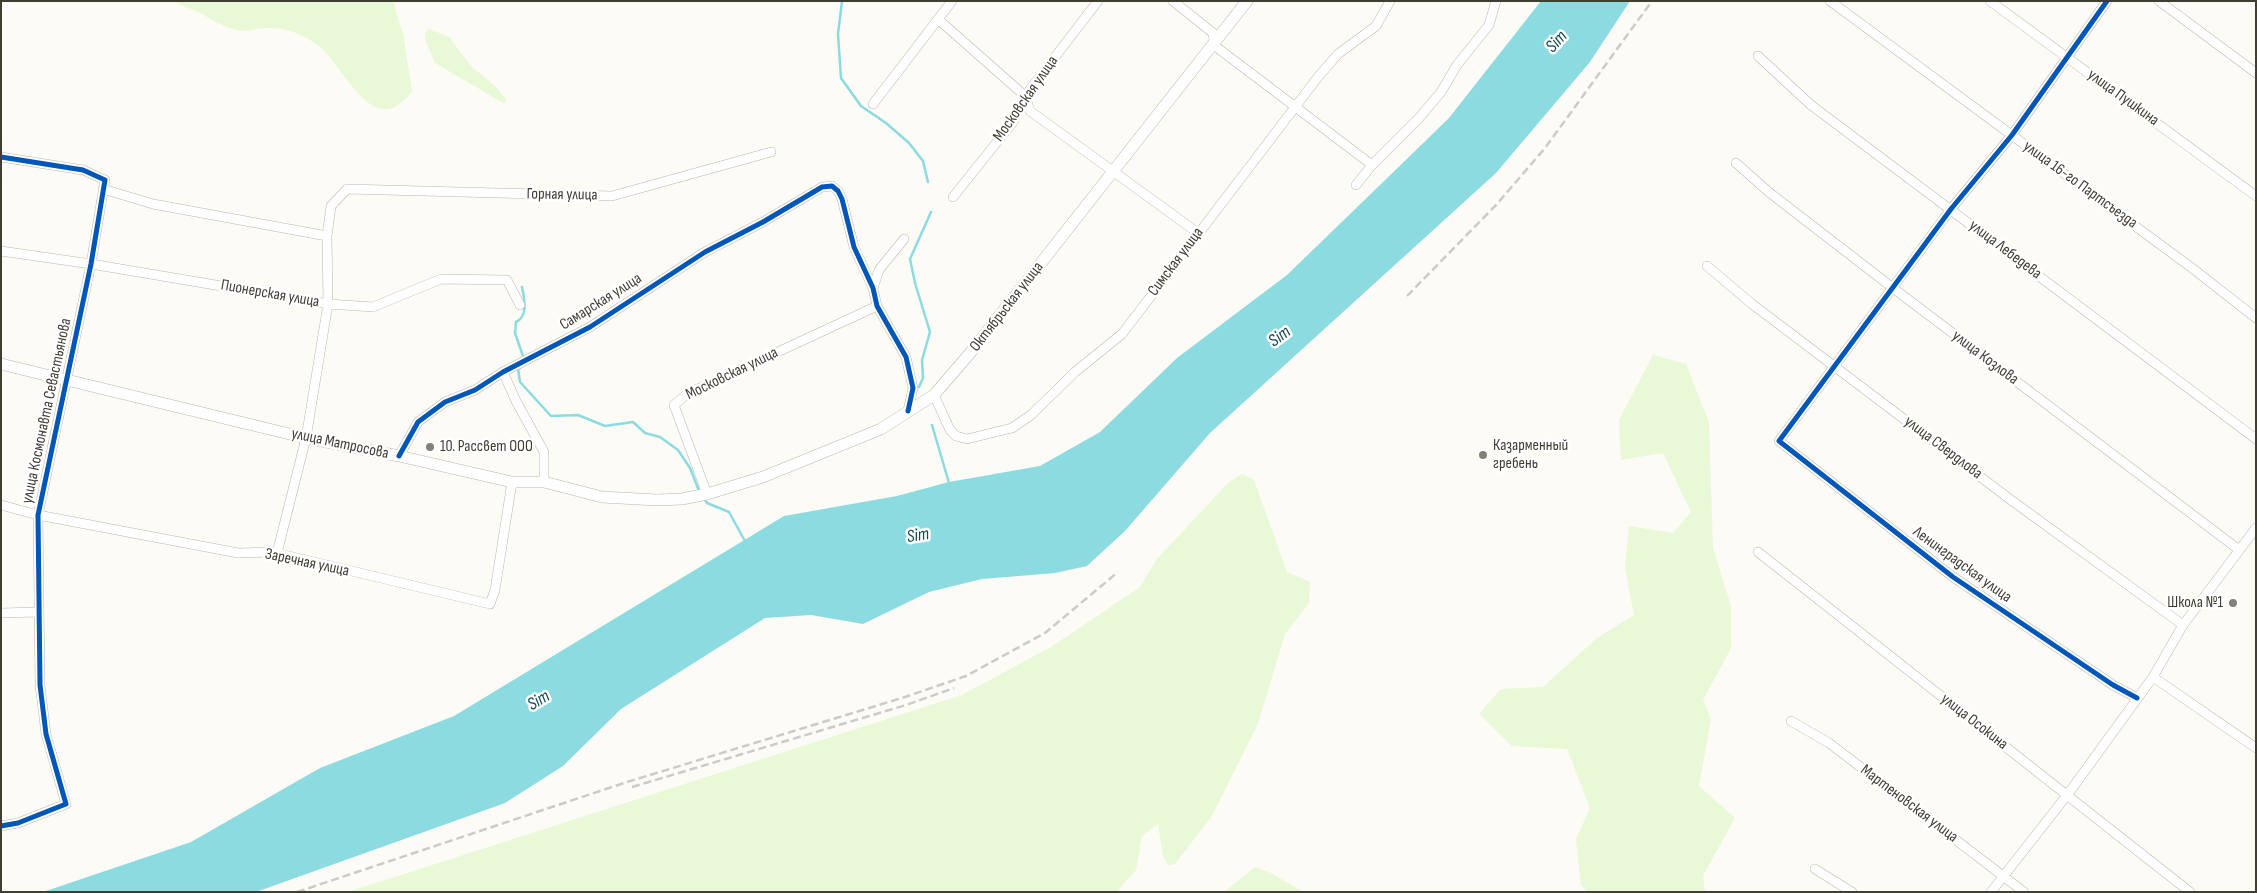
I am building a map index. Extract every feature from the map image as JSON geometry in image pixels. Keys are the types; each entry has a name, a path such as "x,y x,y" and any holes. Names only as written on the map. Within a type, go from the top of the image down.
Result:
{"main road":[{"name":"Октябрьская улица","path":"682,499 707,494 762,477 852,443 881,429 934,395 971,352 1247,1"},
{"name":"улица Матросова","path":"1,364 306,438 399,456 512,482 544,482 602,497 657,500 682,499"}],"street":[{"path":"873,104 952,1"},
{"name":"Московская улица","path":"953,197 1013,122 1025,96 1098,1"},
{"path":"1173,1 1213,33 1215,46 1372,165"},
{"name":"Симская улица","path":"934,395 950,430 956,436 967,439 1012,428 1031,415 1075,372 1122,334 1318,77 1338,54 1376,26 1390,1"},
{"path":"1356,185 1372,165 1419,118 1441,92 1457,65 1489,25 1496,1"},
{"name":"улица 16-го Партсъезда","path":"1830,1 2192,268 2256,318"},
{"name":"улица Пушкина","path":"1990,1 2256,196"},
{"path":"1835,366 1951,209 2012,135 2107,1"},
{"path":"2159,1 2256,73"},
{"path":"939,20 1025,96 1030,111 1198,233"},
{"name":"улица Лебедева","path":"1758,56 1811,105 2256,440"},
{"name":"Горная улица","path":"327,236 331,206 347,189 612,196 771,152"},
{"path":"1,157 83,170 105,180 103,190 153,204 327,236 328,304 306,438 277,553"},
{"name":"улица Козлова","path":"1736,163 1770,192 1893,288 2238,549"},
{"name":"Самарская улица","path":"399,456 418,422 445,402 475,390 503,372 590,327 706,252 763,222 822,187 832,186 842,198 854,247 873,288"},
{"name":"улица Космонавта Севастьянова","path":"1,826 18,823 66,804 46,734 40,685 38,515 91,264 103,190"},
{"path":"904,239 880,270 873,288 877,306 906,357 913,388 908,411"},
{"name":"Пионерская улица","path":"1,251 91,264 328,304 373,307 441,279 492,278 507,280 520,306"},
{"name":"улица Свердлова","path":"1707,266 1752,304 2004,494 2183,625"},
{"name":"Московская улица","path":"707,494 674,405 687,394 877,306"},
{"name":"Ленинградская улица","path":"1835,366 1779,440 1953,577 2113,686 2138,698"},
{"path":"503,372 516,401 544,452 544,482"},
{"name":"Заречная улица","path":"1,505 38,515 238,553 277,553 490,604 496,590 512,482"},
{"path":"1991,892 2068,794 2138,698 2153,677 2183,625 2238,549 2256,528"},
{"name":"улица Осокина","path":"1758,552 2068,794 2190,892"},
{"path":"1,613 38,612"},
{"path":"2153,677 2256,748"},
{"name":"Мартеновская улица","path":"1791,721 1829,743 2024,892"},
{"path":"1815,869 1852,892"}],"green space":[{"path":"174,1 394,1 403,33 412,91 398,105 385,109 373,106 362,97 320,47 302,35 274,28 244,31 231,29"},
{"path":"429,29 449,37 471,66 494,85 506,99 505,104 435,63 425,39 425,33"},
{"path":"1653,355 1686,364 1709,422 1713,548 1731,606 1731,648 1703,700 1711,719 1699,786 1735,818 1703,876 1705,892 1588,892 1581,885 1576,839 1590,808 1567,749 1512,746 1479,714 1501,689 1543,687 1597,638 1634,615 1625,568 1629,526 1673,533 1691,512 1663,453 1621,460 1619,420"},
{"path":"1242,474 1254,480 1287,572 1310,582 1309,603 1285,634 1258,724 1212,816 1175,864 1168,865 1163,856 1158,824 1142,836 1136,870 1118,890 1120,892 348,892 962,695 1051,647 1140,587 1156,560 1229,482"},
{"path":"1255,867 1271,873 1303,892 1224,892"}],"water":[{"name":"Sim","path":"1541,1 1630,1 1590,62 1496,173 1210,433 1125,531 1087,566 1055,573 982,579 929,592 863,624 811,615 765,618 621,709 563,766 505,803 256,892 43,892 191,842 320,768 454,716 784,516 897,496 949,482 1040,466 1100,432 1177,358 1287,275 1449,118"}],"waterway":[{"path":"842,1 838,34 841,78 861,106 886,123 909,143 923,161 928,182"},
{"path":"919,387 923,378 922,360 930,332 915,283 910,259 931,212"},
{"path":"522,287 524,311 523,316 516,322 515,333 524,359"},
{"path":"520,368 518,369 520,382 551,416 578,415 605,426 633,422 645,433 660,437 678,450 690,468 699,491"},
{"path":"932,425 949,483"},
{"path":"704,498 707,503 729,512 746,543"}],"railway":[{"path":"1407,296 1497,204 1545,148 1652,1"},
{"path":"297,892 627,782 905,697 966,676 1045,633 1118,572"},
{"path":"632,787 906,705 954,688"}],"cycle path":[{"path":"2107,1 2012,135 1951,209 1779,441 1953,577 2113,685 2137,698"},
{"path":"1,157 83,170 105,180 91,264 38,515 40,685 46,734 66,804 18,823 1,826"},
{"path":"399,456 418,422 445,402 475,390 503,372 590,327 705,252 763,222 822,187 832,186 838,191 842,199 854,247 873,288 877,306 906,357 913,388 908,411"}],"place":[{"name":"10. Рассвет ООО","path":"430,447"},
{"name":"Казарменный гребень","path":"1483,455"},
{"name":"Школа №1","path":"2233,603"}]}
